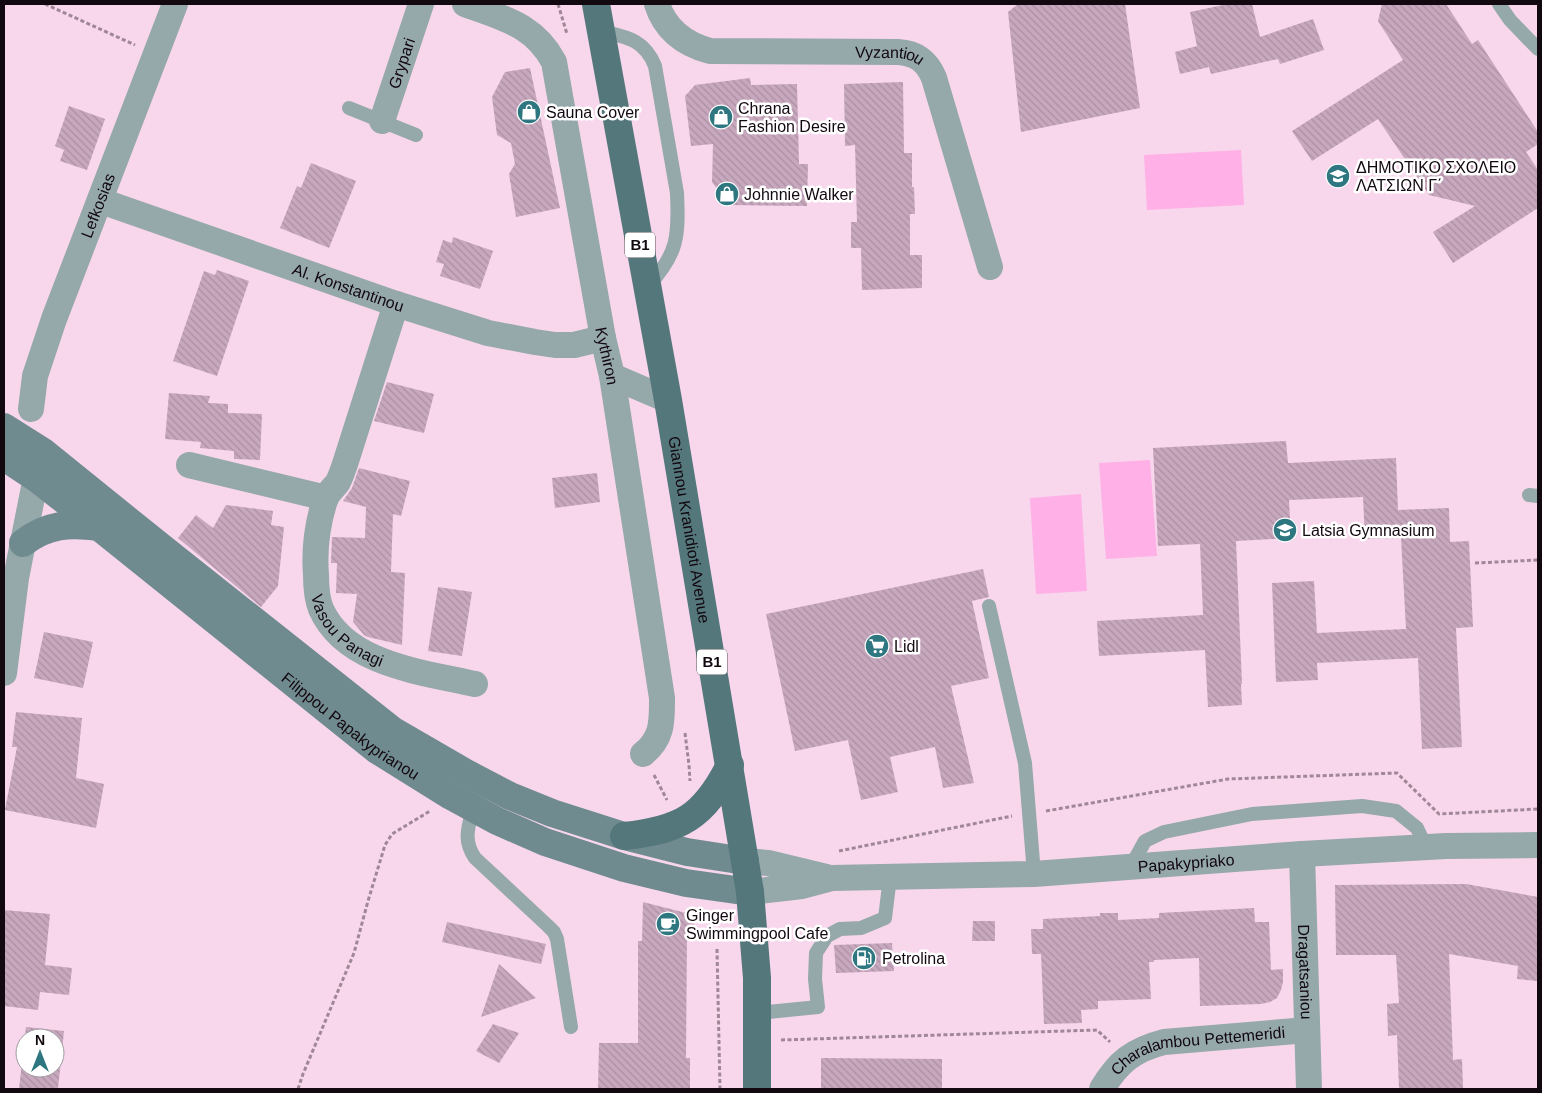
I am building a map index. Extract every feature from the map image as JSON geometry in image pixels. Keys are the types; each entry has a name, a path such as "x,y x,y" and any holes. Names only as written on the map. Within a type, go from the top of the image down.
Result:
{"main road":[{"name":"Giannou Kranidioti Avenue","path":"596,4 668,400 750,892 758,978 757,1089"},
{"name":"Filippou Papakyprianou","path":"21,453 99,527 377,750 462,803 496,821 545,842 624,868 686,883 750,892"},
{"name":"Filippou Papakyprianou","path":"21,453 161,547 392,730 468,774 510,796 552,813 624,836 687,852 745,861"},
{"path":"23,543 39,532 53,527 82,525 99,527"},
{"path":"624,836 662,830 692,816 711,798 730,766"}],"street":[{"name":"Lefkosias","path":"31,409 35,376 54,319 176,4"},
{"name":"Grypari","path":"382,121 421,4"},
{"name":"Kythiron","path":"465,4 506,20 530,32 545,46 554,62 603,338 612,376 662,698 662,720 658,738 644,754"},
{"name":"Vyzantiou","path":"657,4 664,19 674,33 690,44 710,51 906,52 922,59 934,78 990,267"},
{"name":"Al. Konstantinou","path":"101,201 396,304 488,333 535,342 574,345 603,338"},
{"name":"Vasou Panagi","path":"396,304 345,464 338,481 326,498 316,540 316,589 321,608 333,629 362,652 389,664 475,684"},
{"path":"612,376 668,400"},
{"path":"4,673 16,578 23,543 21,453"},
{"path":"16,578 15,507 21,453"},
{"path":"189,465 326,498"},
{"name":"Papakypriako","path":"750,892 793,887 832,878 1034,874 1302,854 1537,840"},
{"name":"Dragatsaniou","path":"1302,854 1309,1089"},
{"name":"Papakypriako","path":"745,861 801,870 832,878"},
{"name":"Charalambou Pettemeridi","path":"1102,1089 1115,1069 1127,1058 1138,1050 1164,1042 1307,1030"}],"lane":[{"path":"1499,4 1510,20 1538,49"},
{"path":"601,31 630,39 640,44 651,57 655,66 677,193 678,209 673,251 663,270 648,286"},
{"path":"349,108 416,135"},
{"path":"989,606 1025,763 1034,874"},
{"path":"462,803 469,850 475,858 554,932 558,945 571,1027"},
{"path":"1130,868 1145,842 1164,832 1252,814 1362,806 1396,811 1417,828 1426,848"},
{"path":"758,1014 818,1007 815,979 816,953 827,936 840,929 861,928 885,918 890,877"}],"path":[{"path":"45,4 156,54"},
{"path":"1475,563 1538,560"},
{"path":"644,754 668,801"},
{"path":"1044,811 1228,780"},
{"path":"298,1089 354,953 385,845 392,834 439,806 462,803"},
{"path":"835,852 1013,816"},
{"path":"717,949 720,1089"},
{"path":"758,1040 1097,1030 1127,1058"}],"shaded area":[{"path":"1241,150 1244,205 1147,210 1144,155"},
{"path":"1150,460 1157,556 1106,559 1099,463"},
{"path":"1081,494 1087,591 1036,594 1030,498"}],"building":[{"path":"1018,4 1125,4 1140,108 1021,132 1008,12"},
{"path":"1228,4 1252,4 1260,37 1313,19 1324,50 1280,64 1278,59 1211,74 1209,67 1180,74 1175,52 1197,46 1190,12"},
{"path":"1382,4 1446,4 1472,44 1478,40 1538,132 1538,144 1526,152 1538,170 1538,208 1453,263 1433,232 1475,206 1429,195 1378,119 1312,161 1292,131 1403,60 1378,21"},
{"path":"530,68 560,208 516,217 509,174 515,164 511,143 497,135 492,97 505,72"},
{"path":"750,78 751,85 797,84 799,164 808,164 807,206 729,205 712,182 713,144 691,146 685,96 695,85"},
{"path":"903,82 904,153 912,153 912,187 914,187 915,214 910,214 910,255 922,255 922,288 862,290 861,248 851,248 851,222 857,222 855,145 845,146 844,84"},
{"path":"69,106 105,119 87,170 60,161 64,150 55,146"},
{"path":"311,163 356,181 329,248 280,228 297,186 301,188"},
{"path":"453,237 493,251 480,289 440,276 444,264 436,262 443,240 452,243"},
{"path":"217,270 249,281 217,376 173,361 204,271 215,275"},
{"path":"387,382 434,394 424,433 374,421"},
{"path":"169,393 210,396 208,403 228,404 228,413 262,414 260,460 234,459 234,451 200,448 201,442 165,439"},
{"path":"1286,441 1288,463 1396,458 1398,510 1449,508 1450,542 1469,541 1473,627 1456,628 1462,747 1422,749 1418,658 1317,663 1318,680 1276,682 1272,583 1314,581 1317,633 1406,629 1401,538 1365,539 1363,497 1289,500 1291,538 1236,541 1242,705 1208,707 1205,650 1099,656 1097,621 1203,615 1200,544 1158,546 1153,448"},
{"path":"359,468 410,481 401,516 393,514 391,572 405,573 402,645 364,635 353,622 357,594 336,593 337,563 331,563 332,537 365,538 366,507 343,501 352,488"},
{"path":"597,473 600,502 555,508 552,478"},
{"path":"226,505 273,511 271,525 284,527 278,586 261,607 178,538 196,515 213,528"},
{"name":"Lidl","path":"983,569 989,597 972,601 989,678 951,686 974,783 943,788 935,747 890,757 898,792 861,800 848,740 795,751 766,614"},
{"path":"438,587 472,592 462,656 428,651"},
{"path":"44,632 93,642 83,688 34,678"},
{"path":"16,712 82,718 76,778 104,784 96,828 5,810 17,747 12,747"},
{"path":"1466,884 1538,897 1538,981 1517,979 1518,966 1449,954 1453,1060 1462,1059 1463,1089 1399,1089 1397,1035 1388,1036 1387,1004 1399,1003 1396,955 1336,955 1335,885"},
{"path":"643,902 694,915 694,934 687,934 686,1058 690,1058 690,1089 598,1089 599,1043 638,1043 638,941 642,941"},
{"path":"1254,908 1255,922 1269,922 1271,970 1283,969 1281,990 1277,998 1270,1002 1200,1006 1199,958 1154,960 1154,962 1149,962 1151,999 1098,1001 1098,1009 1081,1010 1082,1023 1044,1024 1041,954 1032,954 1031,929 1043,929 1043,919 1100,916 1100,913 1118,913 1118,920 1159,918 1159,913"},
{"path":"4,910 50,914 45,965 72,968 69,995 40,992 38,1010 4,1006"},
{"path":"973,921 995,921 995,941 972,941"},
{"path":"447,922 546,944 541,964 442,942"},
{"name":"Petrolina","path":"892,943 894,971 836,973 834,945"},
{"path":"499,964 536,998 481,1017"},
{"path":"493,1024 519,1033 499,1063 476,1051"},
{"path":"821,1058 942,1059 942,1089 821,1089"},
{"path":"20,1078 59,1078 58,1089 19,1089"}],"place":[{"name":"Sauna Cover","path":"529,112"},
{"name":"Chrana Fashion Desire","path":"721,117"},
{"name":"ΔΗΜΟΤΙΚΟ ΣΧΟΛΕΙΟ ΛΑΤΣΙΩΝ Γ΄","path":"1338,176"},
{"name":"Johnnie Walker","path":"727,194"},
{"name":"Latsia Gymnasium","path":"1285,530"},
{"name":"Lidl","path":"877,646"},
{"name":"Ginger Swimmingpool Cafe","path":"668,924"},
{"name":"Petrolina","path":"864,958"}]}
